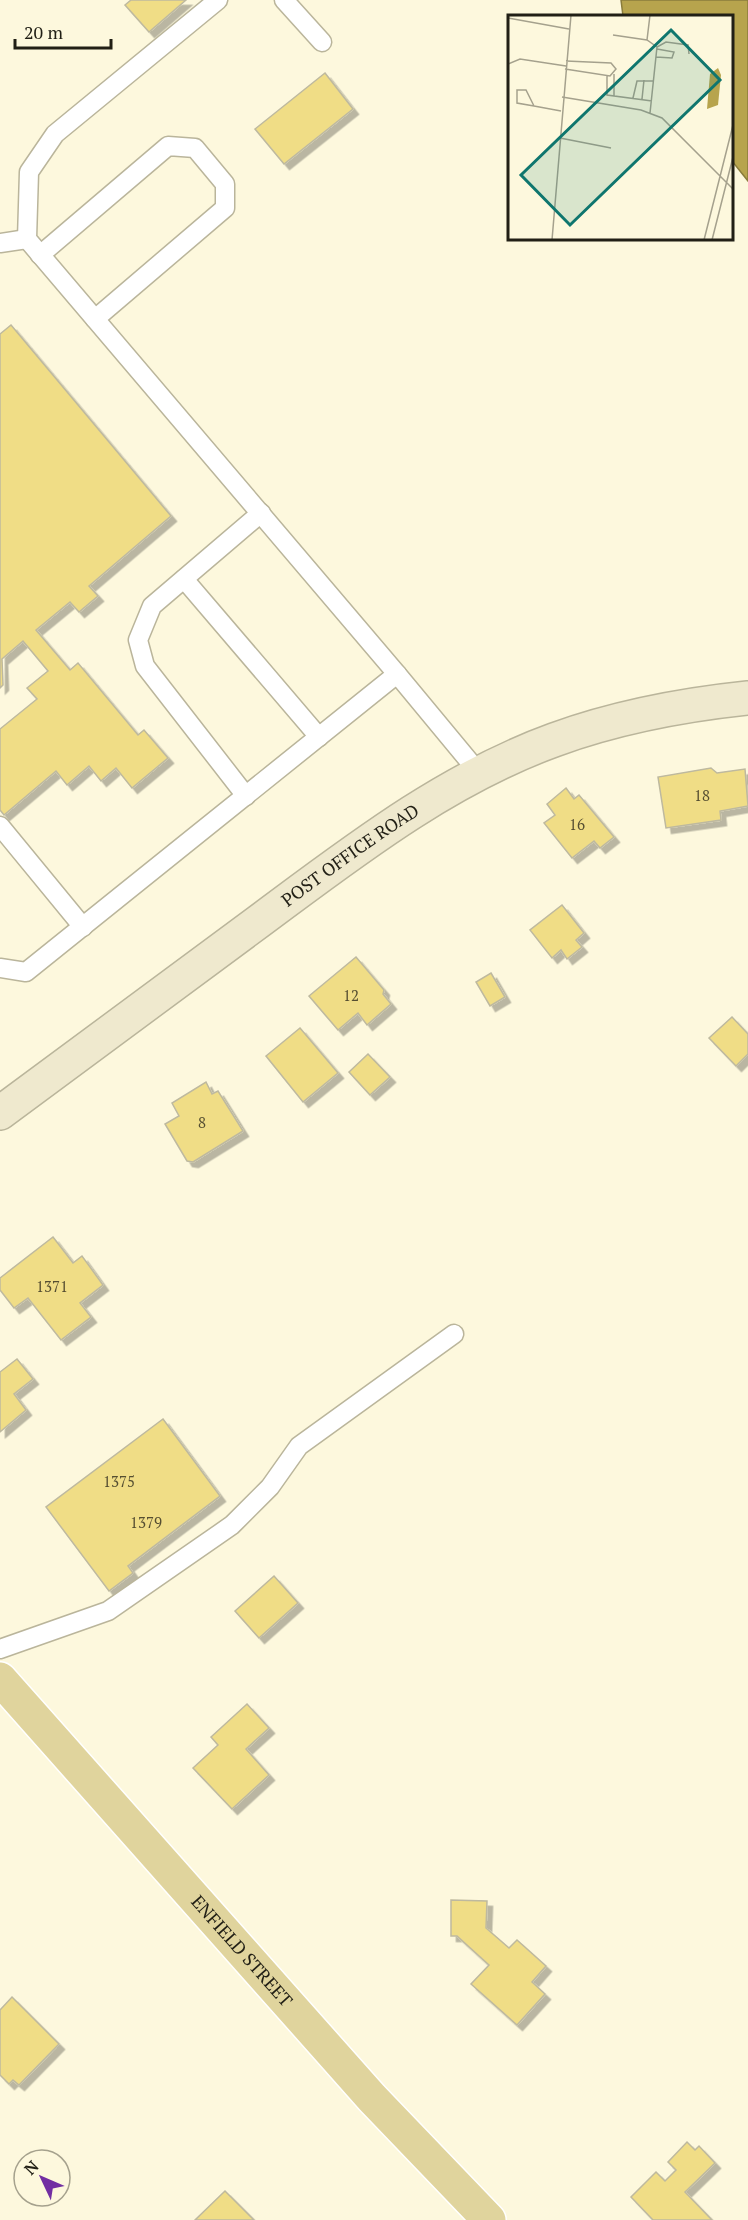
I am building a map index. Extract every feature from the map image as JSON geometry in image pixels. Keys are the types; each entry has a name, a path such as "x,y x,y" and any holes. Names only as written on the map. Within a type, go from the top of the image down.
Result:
{"main road":[{"name":"ENFIELD STREET","path":"0,1679 372,2098 489,2220"}],"street":[{"name":"POST OFFICE ROAD","path":"0,1113 394,822 478,773 552,741 611,721 685,705 748,698"}],"lane":[{"path":"218,0 55,134 29,172 27,239 397,674 478,773"},
{"path":"284,0 322,42"},
{"path":"40,255 168,146 195,148 225,184 225,208 95,318"},
{"path":"0,243 27,239"},
{"path":"246,796 145,666 138,640 152,606 261,513"},
{"path":"184,579 319,737"},
{"path":"0,968 26,972 397,674"},
{"path":"0,826 83,927"},
{"path":"0,1649 108,1611 232,1525 270,1487 299,1446 454,1334"}],"shaded area":[{"path":"621,0 748,0 748,181 733,162 733,15 623,15"}],"building":[{"path":"131,0 186,0 149,32 125,5"},
{"path":"325,73 353,109 284,164 255,129"},
{"path":"11,325 171,516 89,586 98,596 79,612 70,602 36,630 70,670 78,663 138,735 144,730 168,758 132,788 116,768 101,781 89,766 67,785 56,771 4,815 0,810 0,729 37,699 27,688 48,671 23,641 2,659 3,685 0,688 0,334"},
{"path":"711,768 717,773 745,769 748,806 720,811 721,820 666,828 658,777"},
{"path":"566,788 574,799 579,795 614,837 600,848 594,841 572,858 544,823 555,815 547,804"},
{"path":"562,905 584,933 576,940 582,947 567,959 561,950 552,958 530,930"},
{"path":"356,957 384,990 383,994 391,1004 367,1025 358,1013 338,1030 309,996"},
{"path":"491,973 505,997 490,1006 476,982"},
{"path":"732,1017 748,1034 748,1054 736,1066 709,1038"},
{"path":"300,1028 338,1073 303,1102 266,1056"},
{"path":"368,1054 390,1077 370,1095 349,1072"},
{"path":"206,1082 212,1094 218,1091 243,1131 193,1162 187,1161 165,1124 179,1116 172,1103"},
{"path":"53,1237 73,1263 82,1256 103,1285 80,1303 91,1317 61,1340 28,1298 14,1308 0,1290 0,1278"},
{"path":"17,1359 33,1379 14,1394 26,1410 0,1432 0,1372"},
{"path":"163,1419 220,1496 128,1566 133,1573 109,1591 46,1507"},
{"path":"274,1576 298,1603 259,1638 235,1611"},
{"path":"247,1704 269,1728 246,1749 269,1775 232,1809 193,1768 218,1745 211,1737"},
{"path":"451,1900 487,1901 486,1928 509,1948 517,1940 546,1966 532,1982 545,1994 517,2025 471,1984 489,1965 457,1936 451,1936"},
{"path":"12,1997 59,2044 19,2085 13,2080 9,2084 0,2075 0,2010"},
{"path":"687,2142 695,2150 699,2146 715,2163 685,2192 712,2220 653,2220 631,2197 656,2172 665,2181 676,2170 668,2162"},
{"path":"225,2191 254,2220 195,2220"}]}
